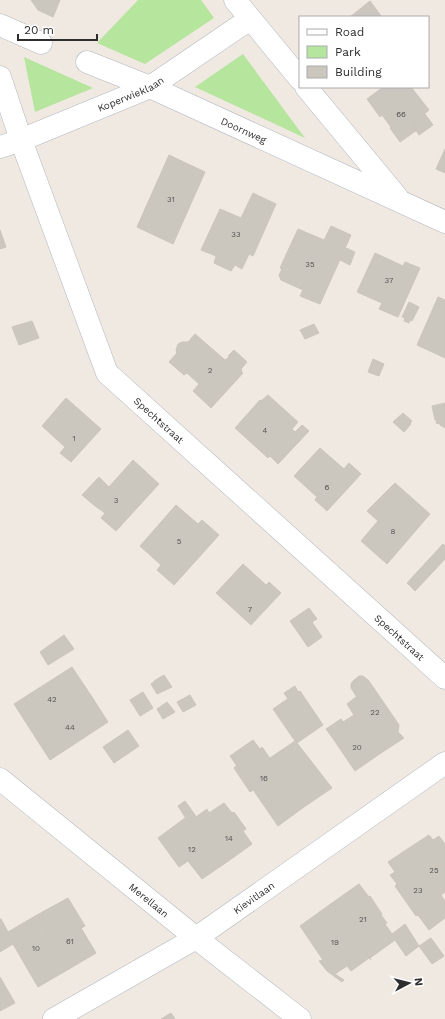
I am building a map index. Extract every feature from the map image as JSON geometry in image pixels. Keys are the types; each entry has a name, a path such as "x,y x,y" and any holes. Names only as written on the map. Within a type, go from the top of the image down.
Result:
{"street":[{"path":"235,0 299,78"},
{"name":"Koperwieklaan","path":"0,147 21,140 150,87 250,19"},
{"path":"0,25 41,43"},
{"name":"Doornweg","path":"87,62 150,87 400,200 445,222"},
{"name":"Spechtstraat","path":"0,77 21,140 107,373 445,678"},
{"name":"Doornweg","path":"307,88 400,200"},
{"name":"Kievitlaan","path":"54,1019 196,938 445,762"},
{"name":"Merellaan","path":"0,779 196,938 300,1019"}],"green space":[{"path":"138,0 201,0 214,18 145,64 97,43"},
{"path":"243,54 305,138 195,87"},
{"path":"24,57 93,88 35,112"}],"building":[{"path":"31,0 43,0 38,10"},
{"path":"43,0 60,0 53,17 38,10"},
{"path":"370,1 381,16 351,16"},
{"path":"382,88 412,88 429,110 412,124 417,130 400,142 382,115 380,117 367,99"},
{"path":"425,114 433,125 419,135 412,124"},
{"path":"445,149 445,173 436,169"},
{"path":"169,155 205,172 173,244 137,227"},
{"path":"253,193 276,204 253,256 249,254 242,269 235,265 231,271 214,263 216,256 201,250 220,209 241,218"},
{"path":"331,226 351,235 320,304 300,296 303,290 281,280 279,275 282,269 280,268 298,229 324,240"},
{"path":"0,230 6,247 0,249"},
{"path":"346,248 355,252 350,265 340,260"},
{"path":"375,253 403,266 405,262 420,268 398,317 379,309 382,303 357,292"},
{"path":"438,297 445,300 445,358 417,345"},
{"path":"409,302 419,307 412,321 410,320 409,323 404,321 405,318 402,317"},
{"path":"32,321 39,338 19,345 12,327"},
{"path":"314,324 319,333 305,339 300,330"},
{"path":"195,334 225,360 229,357 242,370 241,371 243,373 211,408 193,391 199,384 187,373 184,375 169,362 177,353 176,350 178,344 188,342"},
{"path":"234,350 247,362 241,369 228,356"},
{"path":"373,359 384,364 379,376 368,372"},
{"path":"268,395 298,422 292,429 261,401"},
{"path":"66,398 101,429 71,462 60,453 65,447 42,426"},
{"path":"260,400 294,431 268,458 235,428"},
{"path":"445,403 445,428 436,423 437,420 435,420 432,406"},
{"path":"403,413 412,421 404,432 393,422"},
{"path":"302,425 309,431 278,464 270,456 294,431 295,432"},
{"path":"320,448 344,469 349,463 361,474 327,511 315,500 317,497 294,476"},
{"path":"133,460 159,484 116,531 101,518 105,513 82,495 99,477 109,487"},
{"path":"395,483 430,514 387,564 361,541 378,521 367,511"},
{"path":"176,505 198,524 202,520 219,535 174,585 157,570 161,565 140,546"},
{"path":"443,544 445,546 445,559 415,591 407,583"},
{"path":"243,564 266,585 269,582 281,593 251,625 216,593"},
{"path":"309,608 317,619 297,631 290,621"},
{"path":"312,622 322,637 308,647 297,631"},
{"path":"64,635 74,649 48,665 40,652"},
{"path":"72,667 90,694 32,732 14,704"},
{"path":"164,675 172,687 157,694 151,684"},
{"path":"359,676 363,676 369,681 399,725 398,732 404,738 381,753 354,715 364,708 351,688 353,681"},
{"path":"295,686 323,725 310,734 286,700 288,699 284,693"},
{"path":"143,692 153,708 140,716 130,700"},
{"path":"90,694 108,722 50,760 32,732"},
{"path":"190,695 196,705 183,712 177,702"},
{"path":"356,697 364,708 354,715 347,704"},
{"path":"286,700 310,734 297,743 332,788 304,807 270,758 295,741 273,709"},
{"path":"167,702 175,712 163,719 157,709"},
{"path":"354,715 381,753 355,771 334,740 349,730 343,722"},
{"path":"341,719 349,730 334,740 326,729"},
{"path":"128,730 139,746 114,763 103,747"},
{"path":"253,740 260,749 262,747 304,807 278,826 230,756"},
{"path":"237,765 253,790 250,792 234,768"},
{"path":"185,801 195,815 187,820 178,806"},
{"path":"224,803 232,813 234,812 246,829 243,831 252,844 227,862 196,817 207,809 209,813"},
{"path":"195,815 227,862 202,879 188,861 179,867 158,838 185,818 187,820"},
{"path":"429,835 433,840 439,836 445,844 445,892 441,895 409,848"},
{"path":"409,848 445,901 445,918 429,930 418,915 416,916 395,886 397,884 390,875 395,872 388,862"},
{"path":"359,884 369,897 370,896 382,914 381,915 387,923 385,924 392,934 405,924 419,946 406,956 395,940 370,958 332,903"},
{"path":"68,898 85,926 81,928 96,953 69,969 37,915"},
{"path":"332,903 371,960 369,958 351,971 347,966 335,974 344,980 342,982 327,971 319,961 323,960 300,926"},
{"path":"37,915 69,969 38,987 13,944 0,952 0,919 8,932"},
{"path":"431,938 444,956 432,964 419,946"},
{"path":"0,977 15,1003 0,1011"},
{"path":"171,1013 175,1019 161,1019"}]}
